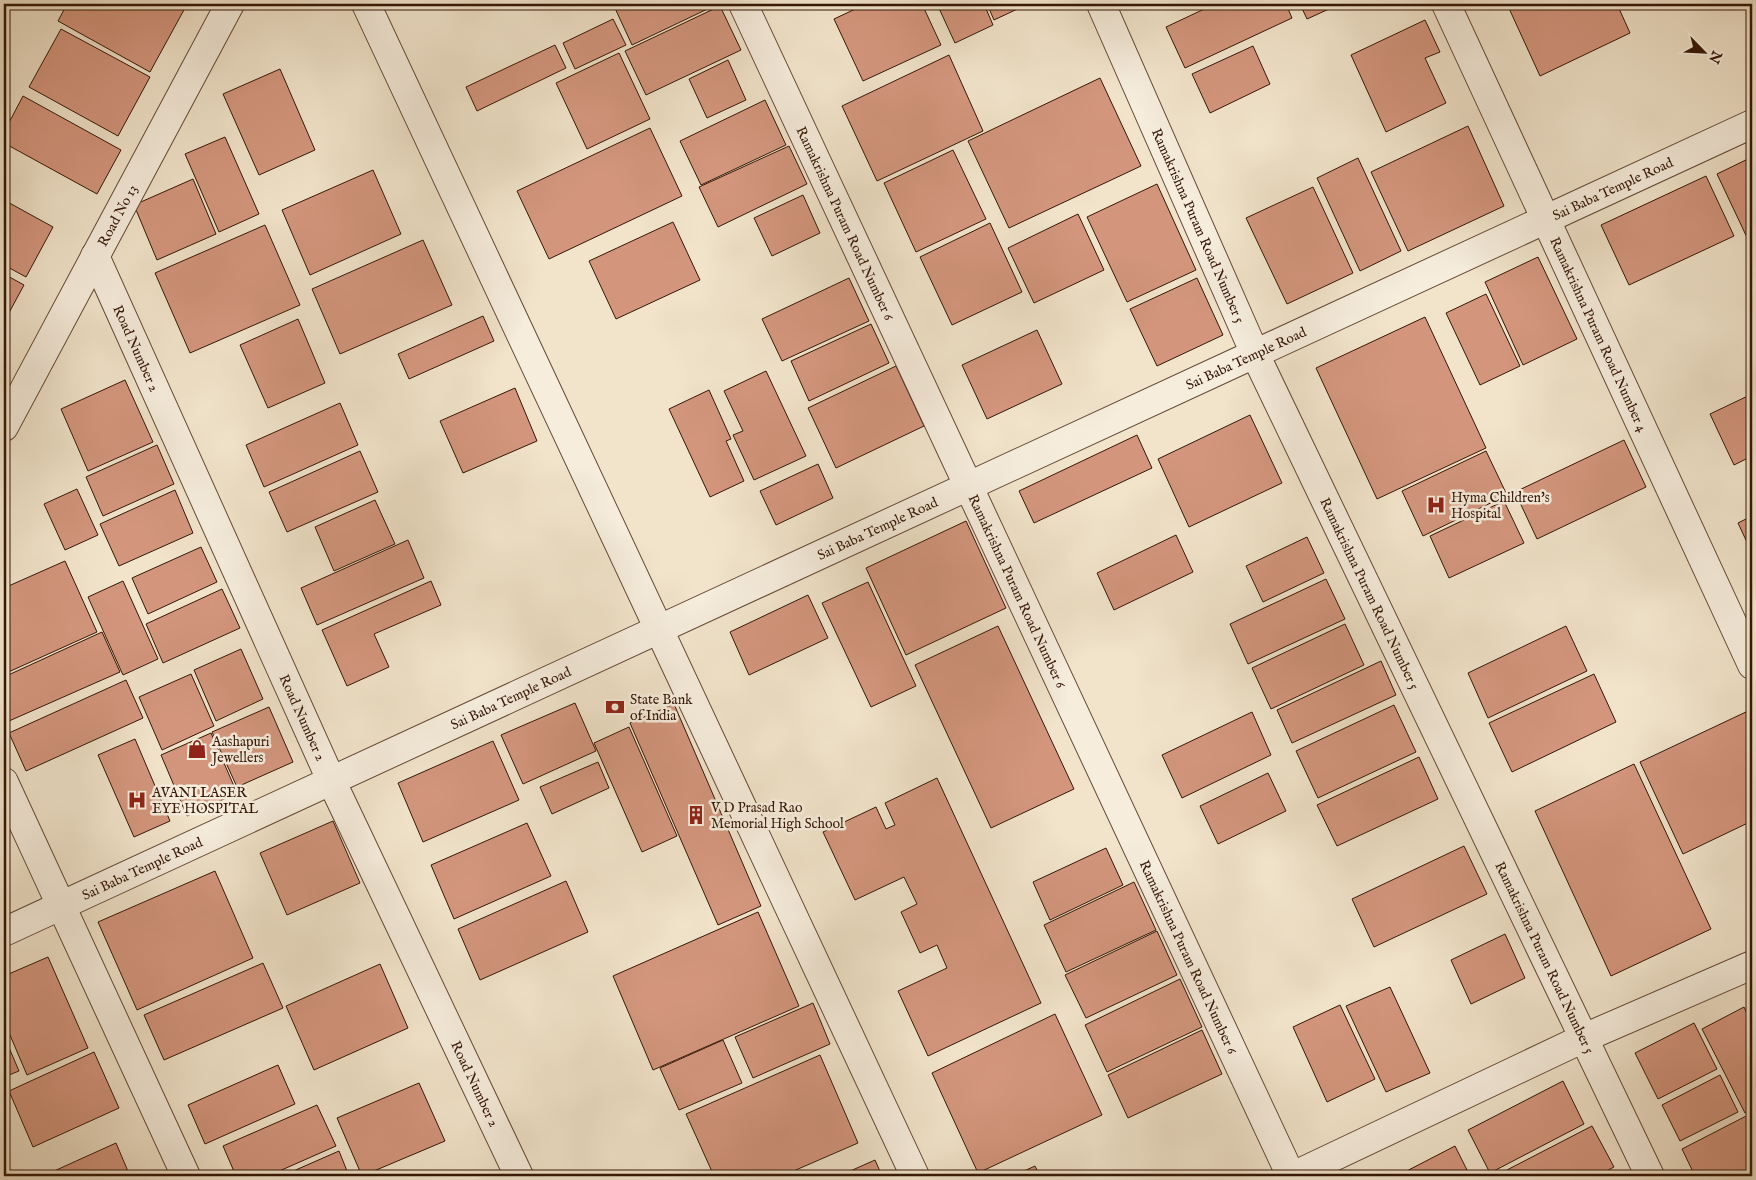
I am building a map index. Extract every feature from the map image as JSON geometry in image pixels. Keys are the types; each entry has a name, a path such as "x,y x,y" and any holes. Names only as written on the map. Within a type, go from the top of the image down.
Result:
{"street":[{"name":"Road No 13","path":"4,427 230,4"},
{"path":"366,4 914,1176"},
{"name":"Ramakrishna Puram Road Number 6","path":"743,4 1292,1176"},
{"name":"Ramakrishna Puram Road Number 5","path":"1101,4 1255,354 1650,1176"},
{"name":"Ramakrishna Puram Road Number 4","path":"1446,4 1547,218 1752,665"},
{"name":"Sai Baba Temple Road","path":"4,932 1752,124"},
{"name":"Road Number 2","path":"95,256 331,780 519,1176"},
{"path":"4,782 186,1176"},
{"path":"1292,1176 1584,1038 1752,965"}],"building":[{"path":"67,4 178,4 185,8 150,72 58,21"},
{"path":"619,4 718,4 632,45 614,6"},
{"path":"866,4 922,4 941,45 863,81 834,19"},
{"path":"937,4 984,4 993,25 955,43"},
{"path":"987,4 1028,4 994,20"},
{"path":"1191,4 1205,4 1193,9"},
{"path":"1215,4 1286,4 1292,18 1185,68 1166,27"},
{"path":"1300,4 1340,4 1307,19"},
{"path":"1507,4 1617,4 1630,33 1540,76"},
{"path":"720,6 741,50 646,95 625,51"},
{"path":"613,19 626,45 575,69 563,43"},
{"path":"1425,20 1440,52 1425,58 1446,103 1386,132 1351,55"},
{"path":"61,29 150,77 118,136 29,87"},
{"path":"555,45 566,68 477,111 466,87"},
{"path":"1253,46 1270,84 1210,113 1192,74"},
{"path":"619,53 650,119 587,149 556,83"},
{"path":"949,55 983,131 877,181 842,106"},
{"path":"728,60 746,100 707,118 689,79"},
{"path":"280,69 315,150 259,175 223,94"},
{"path":"1100,78 1141,166 1009,228 968,141"},
{"path":"23,96 121,150 97,194 4,143 4,132"},
{"path":"765,100 786,145 701,185 680,141"},
{"path":"1468,126 1504,206 1408,251 1371,172"},
{"path":"650,128 682,196 549,259 517,191"},
{"path":"225,137 259,214 219,232 185,154"},
{"path":"789,146 807,184 718,227 699,187"},
{"path":"953,150 986,219 916,252 884,183"},
{"path":"1752,157 1752,248 1717,174"},
{"path":"1358,158 1401,251 1360,271 1317,178"},
{"path":"373,170 401,234 310,275 282,210"},
{"path":"1706,176 1734,236 1629,285 1601,225"},
{"path":"193,179 216,234 157,260 134,205"},
{"path":"1157,184 1196,270 1127,302 1087,217"},
{"path":"1313,187 1353,273 1287,304 1246,218"},
{"path":"803,195 820,233 772,256 754,218"},
{"path":"4,200 53,227 26,277 4,265"},
{"path":"1078,214 1104,270 1034,303 1008,248"},
{"path":"673,222 700,280 616,319 589,261"},
{"path":"990,223 1022,292 952,325 920,257"},
{"path":"265,225 300,305 190,353 155,273"},
{"path":"423,240 452,305 340,354 312,289"},
{"path":"1538,257 1577,339 1523,365 1485,282"},
{"path":"4,274 24,285 4,322"},
{"path":"849,278 869,321 782,361 762,319"},
{"path":"1197,278 1223,335 1157,366 1130,309"},
{"path":"1486,294 1520,366 1480,385 1446,313"},
{"path":"483,316 494,341 409,379 398,354"},
{"path":"1425,317 1486,448 1377,499 1316,368"},
{"path":"298,319 325,383 268,408 240,345"},
{"path":"871,324 889,363 809,401 791,361"},
{"path":"1037,330 1062,384 987,419 962,365"},
{"path":"896,366 924,426 836,468 808,408"},
{"path":"766,371 806,456 754,480 733,435 743,431 724,391"},
{"path":"125,380 153,442 88,471 61,409"},
{"path":"515,388 537,441 463,473 440,421"},
{"path":"709,390 731,439 726,441 744,481 710,497 669,409"},
{"path":"1752,394 1752,456 1734,465 1710,414"},
{"path":"340,403 358,445 264,487 246,445"},
{"path":"1250,415 1282,483 1189,527 1158,459"},
{"path":"1137,435 1152,468 1034,523 1019,491"},
{"path":"1624,440 1646,487 1537,539 1515,492"},
{"path":"157,445 174,484 103,516 86,477"},
{"path":"360,451 378,492 287,532 269,492"},
{"path":"1486,451 1507,495 1423,536 1402,491"},
{"path":"818,464 833,498 776,525 760,491"},
{"path":"77,489 98,535 65,550 44,504"},
{"path":"175,490 193,533 119,566 100,524"},
{"path":"375,500 395,544 334,571 315,527"},
{"path":"1504,501 1524,543 1449,578 1430,536"},
{"path":"1752,516 1752,553 1738,523"},
{"path":"966,521 1006,608 906,655 866,568"},
{"path":"1176,535 1193,572 1114,610 1097,573"},
{"path":"1307,537 1324,573 1263,602 1246,566"},
{"path":"408,540 424,578 317,625 301,588"},
{"path":"201,547 217,582 148,614 132,578"},
{"path":"65,561 97,632 4,674 4,588"},
{"path":"1326,579 1345,619 1248,664 1230,624"},
{"path":"123,581 158,659 123,675 88,597"},
{"path":"431,581 441,605 374,634 389,667 347,686 322,630"},
{"path":"868,582 916,686 871,707 822,603"},
{"path":"222,589 240,628 163,663 146,624"},
{"path":"808,595 828,638 749,675 730,632"},
{"path":"1345,624 1364,665 1271,709 1252,668"},
{"path":"998,626 1074,789 991,828 915,665"},
{"path":"1566,626 1587,671 1488,718 1468,673"},
{"path":"102,632 120,672 9,721 4,711 4,677"},
{"path":"241,649 263,699 216,721 194,670"},
{"path":"1381,661 1396,695 1292,743 1277,710"},
{"path":"191,674 214,726 162,750 139,697"},
{"path":"1594,674 1616,722 1512,772 1489,723"},
{"path":"126,680 143,718 26,771 9,733"},
{"path":"575,703 596,751 523,784 501,735"},
{"name":"V D Prasad Rao Memorial High School","path":"674,704 761,906 718,925 630,723"},
{"path":"1394,705 1416,752 1318,798 1296,751"},
{"path":"269,707 293,762 237,787 212,732"},
{"path":"1748,711 1752,720 1752,821 1683,854 1640,762"},
{"path":"1252,712 1271,755 1182,798 1162,755"},
{"path":"629,727 677,836 642,852 594,743"},
{"path":"211,733 237,793 187,816 161,755"},
{"path":"135,739 170,821 134,837 98,755"},
{"path":"493,741 519,800 423,842 398,783"},
{"path":"1419,757 1438,799 1337,846 1317,805"},
{"path":"598,762 609,788 552,814 540,787"},
{"path":"1634,764 1711,929 1611,976 1535,811"},
{"path":"1268,773 1286,811 1218,844 1200,806"},
{"path":"937,778 1041,1003 928,1056 898,991 947,968 937,945 920,953 901,912 917,904 904,877 855,900 823,832 876,807 886,829 895,825 885,803"},
{"path":"333,821 360,883 287,915 260,853"},
{"path":"527,823 551,876 454,919 431,865"},
{"path":"1464,846 1487,894 1374,947 1352,899"},
{"path":"1106,848 1123,885 1050,920 1033,882"},
{"path":"215,871 253,958 137,1010 98,922"},
{"path":"566,881 588,932 480,980 458,929"},
{"path":"1134,882 1156,930 1066,972 1044,925"},
{"path":"758,912 799,1006 653,1070 613,976"},
{"path":"1157,931 1177,975 1086,1018 1065,975"},
{"path":"1505,934 1525,978 1471,1004 1451,960"},
{"path":"48,957 88,1048 27,1075 4,1021 4,976"},
{"path":"263,963 283,1008 164,1060 144,1015"},
{"path":"380,964 408,1028 314,1070 286,1006"},
{"path":"1180,979 1202,1027 1107,1072 1085,1025"},
{"path":"1390,987 1430,1073 1386,1092 1346,1006"},
{"path":"813,1003 830,1044 753,1078 735,1037"},
{"path":"1340,1005 1375,1079 1327,1102 1293,1027"},
{"path":"1744,1007 1752,1024 1752,1110 1745,1113 1702,1029"},
{"path":"1055,1014 1102,1115 978,1173 932,1073"},
{"path":"1694,1023 1717,1069 1658,1099 1635,1053"},
{"path":"1202,1030 1222,1074 1128,1118 1108,1075"},
{"path":"4,1036 19,1071 4,1077"},
{"path":"723,1040 742,1083 679,1110 660,1068"},
{"path":"94,1052 119,1108 33,1147 9,1091"},
{"path":"820,1055 858,1143 782,1176 714,1176 686,1114"},
{"path":"278,1065 295,1104 205,1144 188,1105"},
{"path":"1720,1075 1738,1112 1680,1141 1662,1105"},
{"path":"1563,1081 1584,1124 1490,1173 1468,1130"},
{"path":"419,1083 445,1141 362,1176 337,1118"},
{"path":"317,1105 336,1146 268,1176 236,1176 223,1146"},
{"path":"1752,1113 1752,1169 1737,1176 1695,1176 1682,1149"},
{"path":"1592,1126 1614,1167 1597,1176 1508,1176 1505,1171"},
{"path":"116,1143 130,1176 43,1176"},
{"path":"1455,1146 1470,1176 1397,1176"},
{"path":"339,1151 349,1176 282,1176"},
{"path":"875,1160 882,1176 839,1176"},
{"path":"1035,1166 1040,1176 1013,1176"}],"place":[{"name":"Hyma Children's Hospital","path":"1436,505"},
{"name":"State Bank of India","path":"615,707"},
{"name":"Aashapuri Jewellers","path":"197,749"},
{"name":"AVANI LASER EYE HOSPITAL","path":"137,800"},
{"name":"V D Prasad Rao Memorial High School","path":"696,815"}]}
